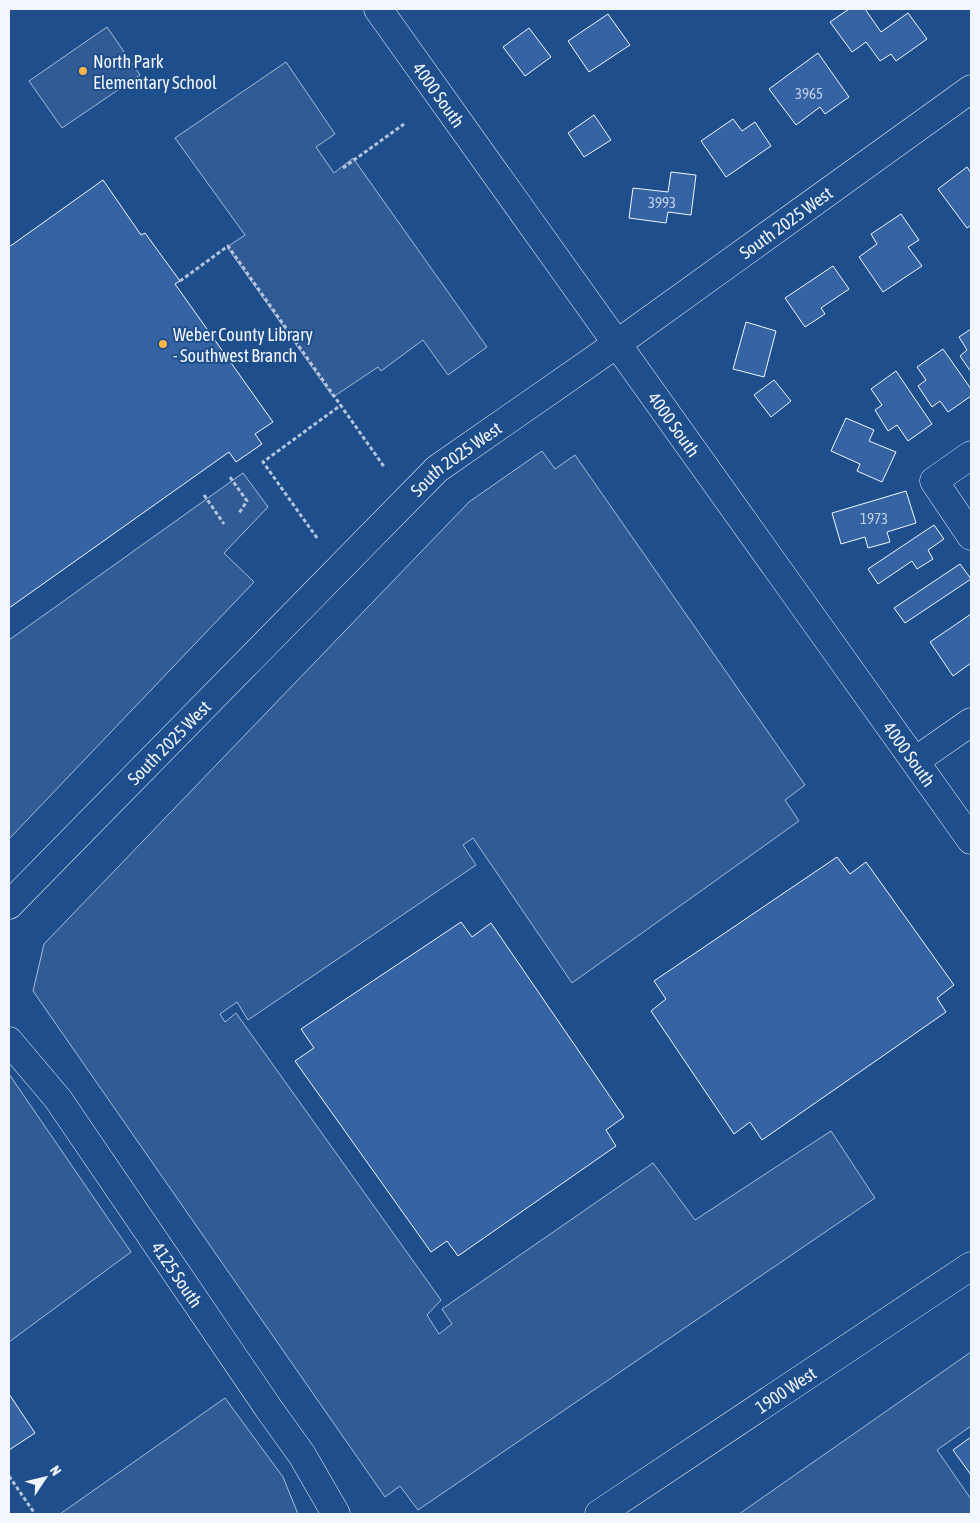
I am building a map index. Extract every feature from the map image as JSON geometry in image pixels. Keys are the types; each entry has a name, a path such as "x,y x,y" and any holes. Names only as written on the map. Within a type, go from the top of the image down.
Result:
{"street":[{"name":"4000 South","path":"378,9 971,840"},
{"name":"South 2025 West","path":"9,905 437,469 618,343 971,90"},
{"path":"971,456 934,481 971,536"},
{"path":"915,761 971,722"},
{"name":"4125 South","path":"9,1041 58,1099 302,1455 336,1514"},
{"name":"1900 West","path":"599,1514 971,1266"}],"path":[{"path":"343,168 404,124"},
{"path":"180,281 228,246 385,468"},
{"path":"317,538 263,462 341,405"},
{"path":"230,477 247,501 239,513"},
{"path":"204,495 224,524"},
{"path":"9,1476 36,1514"}],"shaded area":[{"path":"107,27 140,75 62,128 29,81"},
{"path":"286,62 335,134 316,147 334,173 353,158 487,347 448,375 423,340 381,371 378,367 333,397 227,247 245,235 175,138"},
{"path":"542,451 555,469 575,455 805,785 785,800 799,821 572,983 473,838 463,845 476,865 248,1020 237,1002 220,1014 225,1022 236,1013 441,1300 427,1315 439,1334 452,1324 442,1309 653,1163 695,1220 831,1131 875,1198 418,1510 400,1486 385,1497 33,991 44,944 469,502"},
{"path":"243,473 268,507 224,553 254,582 9,839 9,640"},
{"path":"9,1074 131,1252 9,1342"},
{"path":"971,1352 971,1426 937,1450 971,1499 971,1514 739,1514"},
{"path":"225,1398 283,1477 298,1514 60,1514"}],"building":[{"path":"849,9 865,9 881,32 908,13 927,39 896,61 891,54 880,61 866,42 852,52 830,22"},
{"path":"608,14 630,45 589,72 568,41"},
{"path":"529,28 551,57 525,76 503,47"},
{"path":"818,53 849,97 825,114 820,107 796,125 769,89"},
{"path":"594,115 611,140 584,157 568,133"},
{"path":"733,119 742,131 755,122 771,146 726,177 701,141"},
{"path":"967,167 971,173 971,225 967,228 938,189"},
{"path":"671,172 696,175 691,215 668,212 666,223 629,218 633,188 668,192"},
{"path":"103,180 141,235 145,233 180,281 175,284 273,422 255,434 262,444 236,462 229,452 9,608 9,247"},
{"path":"901,214 919,240 908,247 922,266 883,292 859,257 877,244 871,234"},
{"path":"833,266 849,289 821,308 825,314 805,327 785,298"},
{"path":"746,322 776,331 764,377 733,369"},
{"path":"971,329 971,372 960,356 967,350 959,337"},
{"path":"943,349 971,389 971,396 948,412 940,401 932,407 918,386 926,380 917,367"},
{"path":"896,371 932,424 908,441 897,425 888,431 875,410 882,405 871,389"},
{"path":"774,380 791,401 771,417 754,395"},
{"path":"846,418 874,430 869,441 896,452 882,482 857,471 860,464 831,451"},
{"path":"906,491 916,523 887,532 890,542 868,548 865,537 841,544 832,513"},
{"path":"934,525 944,539 928,550 933,559 917,569 912,561 878,584 868,569"},
{"path":"960,564 971,579 905,623 894,608"},
{"path":"971,614 971,663 953,676 930,642"},
{"path":"837,857 850,874 866,862 954,985 937,998 946,1012 762,1140 750,1122 734,1134 651,1011 666,999 654,981"},
{"path":"461,922 472,937 491,923 624,1117 606,1130 616,1146 458,1256 447,1241 431,1252 295,1061 314,1048 301,1029"},
{"path":"9,1394 35,1433 9,1450"},
{"path":"971,1437 971,1475 953,1450"}],"place":[{"name":"North Park Elementary School","path":"83,71"},
{"name":"Weber County Library - Southwest Branch","path":"163,344"}]}
